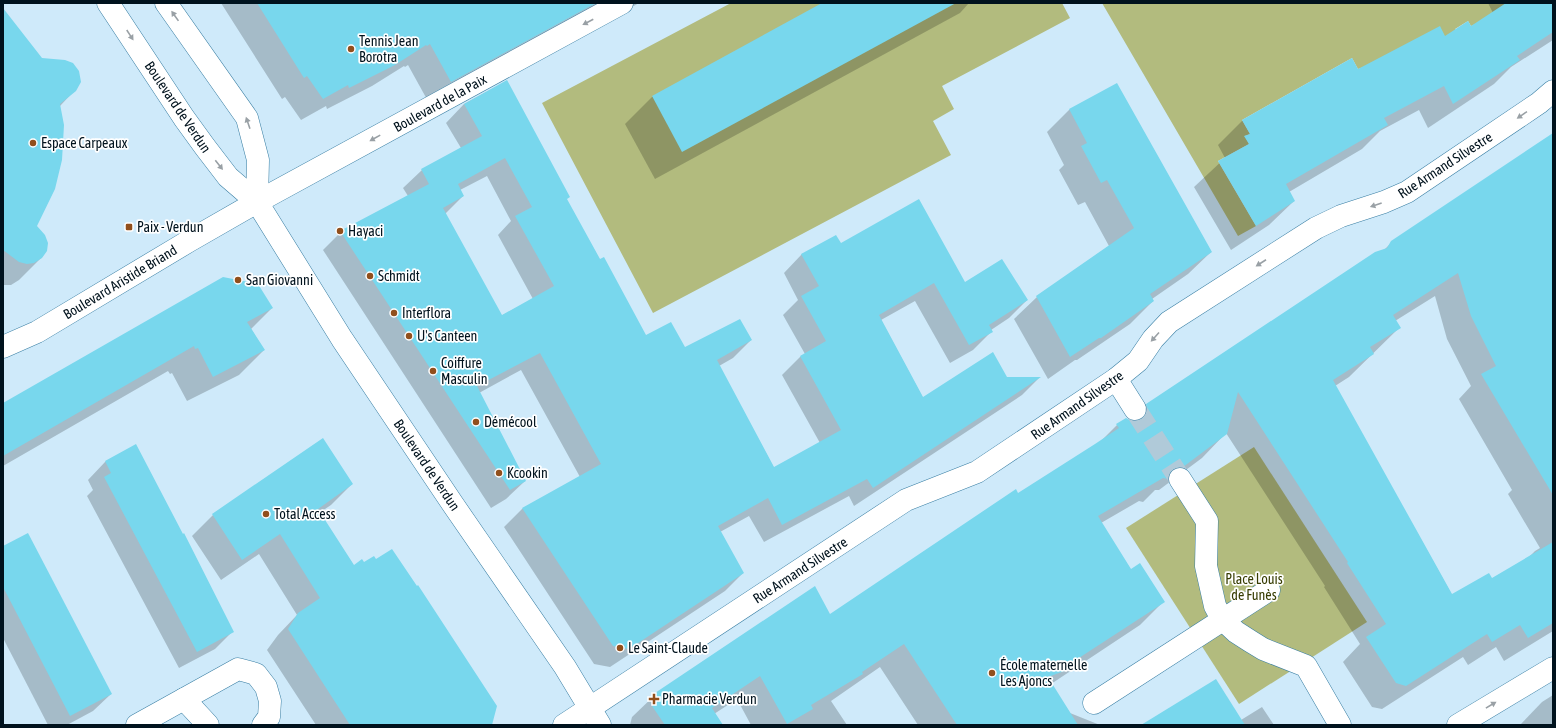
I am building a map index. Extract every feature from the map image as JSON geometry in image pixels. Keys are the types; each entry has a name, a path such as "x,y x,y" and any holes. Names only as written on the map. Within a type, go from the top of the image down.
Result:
{"street":[{"name":"Boulevard de Verdun","path":"108,3 204,147 228,176 257,202 342,339 565,668 595,716"},
{"path":"166,3 247,118 258,160 257,202"},
{"name":"Boulevard de la Paix","path":"257,202 622,3"},
{"name":"Rue Armand Silvestre","path":"564,725 595,716 906,500 977,472 1116,379 1138,361 1153,339 1169,322 1316,228 1340,216 1384,202 1407,192 1539,103 1553,91"},
{"name":"Boulevard Aristide Briand","path":"3,347 37,332 257,202"},
{"path":"1116,379 1135,408"},
{"path":"1180,479 1207,521 1206,566 1216,606 1222,619 1236,632 1263,649 1306,666 1340,725"},
{"path":"1094,703 1269,590"},
{"path":"1458,725 1553,668"},
{"path":"137,725 238,669 256,674 266,687 270,701 269,717 263,725"},
{"path":"184,699 208,725"}],"green space":[{"path":"731,3 1062,3 1070,18 942,86 954,109 933,121 951,155 653,313 542,103"},
{"path":"1102,3 1524,3 1471,26 1468,21 1455,29 1459,35 1358,69 1352,58 1242,120 1250,134 1245,136 1249,144 1218,161 1256,226 1238,236"},
{"name":"Place Louis de Funès","path":"1254,447 1367,622 1239,704 1126,528"}],"building":[{"name":"Tennis Jean Borotra","path":"257,3 596,3 451,82 430,44 427,46 426,45 395,65 349,88 348,85 323,99 307,76 304,78"},
{"path":"822,3 956,3 682,152 652,96"},
{"path":"1506,3 1553,3 1553,32 1517,56 1520,60 1453,104 1444,86 1384,118 1388,125 1286,184 1295,201 1256,226 1218,161 1249,144 1244,136 1250,134 1242,120 1352,58 1358,69 1440,26 1445,36 1468,21 1471,26"},
{"name":"Espace Carpeaux","path":"3,8 42,58 65,60 73,63 79,71 81,82 76,91 60,104 64,125 62,160 55,189 37,226 45,235 48,243 47,251 42,258 34,263 27,264 19,262 3,250"},
{"path":"507,80 570,197 567,199 600,259 604,257 646,335 671,322 685,347 740,319 752,340 717,360 774,467 841,430 800,356 826,341 801,296 819,286 801,254 836,235 841,243 919,199 965,282 1002,259 1028,300 989,325 993,332 969,345 934,283 879,315 923,397 993,352 1007,377 1041,377 873,488 867,479 782,525 768,498 718,526 744,573 629,649 613,646 522,508 601,464 540,353 477,386 526,481 510,490 340,231 429,184 421,169 482,136 464,104","holes":["505,158 532,207 515,216 554,286 502,315 443,208 464,196 458,184"]},
{"path":"1117,83 1212,252 1150,294 1154,301 1101,338 1070,357 1036,296 1134,228 1107,180 1101,183 1081,146 1087,143 1069,109"},
{"path":"1553,133 1553,495 1481,374 1496,366 1471,316 1458,273 1393,315 1401,328 1370,347 1374,354 1333,380 1452,594 1489,573 1492,578 1553,542 1553,623 1528,638 1520,625 1492,642 1487,634 1406,686 1396,683 1366,637 1386,624 1347,563 1348,562 1238,392 1227,434 1183,467 1173,469 1169,473 1168,479 1163,478 1098,516 1131,569 1140,563 1165,602 1065,667 1067,670 1048,677 1078,725 957,725 904,644 862,672 863,674 811,705 813,709 787,724 760,676 712,708 723,725 665,725 652,706 655,693 815,586 830,614 1016,489 1018,493 1095,444 1119,428 1116,424 1126,418 1135,421 1142,419 1146,414 1146,404 1375,252 1387,248 1391,241"},
{"path":"223,277 258,284 273,308 247,322 265,350 213,377 198,348 195,349 194,346 3,456 3,403"},
{"path":"323,438 353,484 318,509 354,565 362,559 364,562 374,556 376,559 392,549 417,586 418,585 497,706 492,725 350,725 288,629 298,613 320,598 280,534 242,560 212,514"},
{"path":"136,444 183,534 184,533 234,632 197,652 104,477 111,473 105,461"},
{"path":"28,533 112,694 70,716 3,587 3,546"},
{"path":"1216,679 1245,725 1141,725"}],"tunnel":[{"path":"1135,409 1180,479"}],"place":[{"name":"Tennis Jean Borotra","path":"351,49"},
{"name":"Espace Carpeaux","path":"33,143"},
{"name":"Paix - Verdun","path":"129,227"},
{"name":"Hayaci","path":"340,231"},
{"name":"Schmidt","path":"370,276"},
{"name":"San Giovanni","path":"238,280"},
{"name":"Interflora","path":"394,313"},
{"name":"U's Canteen","path":"409,336"},
{"name":"Coiffure Masculin","path":"433,371"},
{"name":"Démécool","path":"476,422"},
{"name":"Kcookin","path":"499,473"},
{"name":"Total Access","path":"266,514"},
{"name":"Le Saint-Claude","path":"620,648"},
{"name":"École maternelle Les Ajoncs","path":"992,673"},
{"name":"Pharmacie Verdun","path":"654,699"}]}
